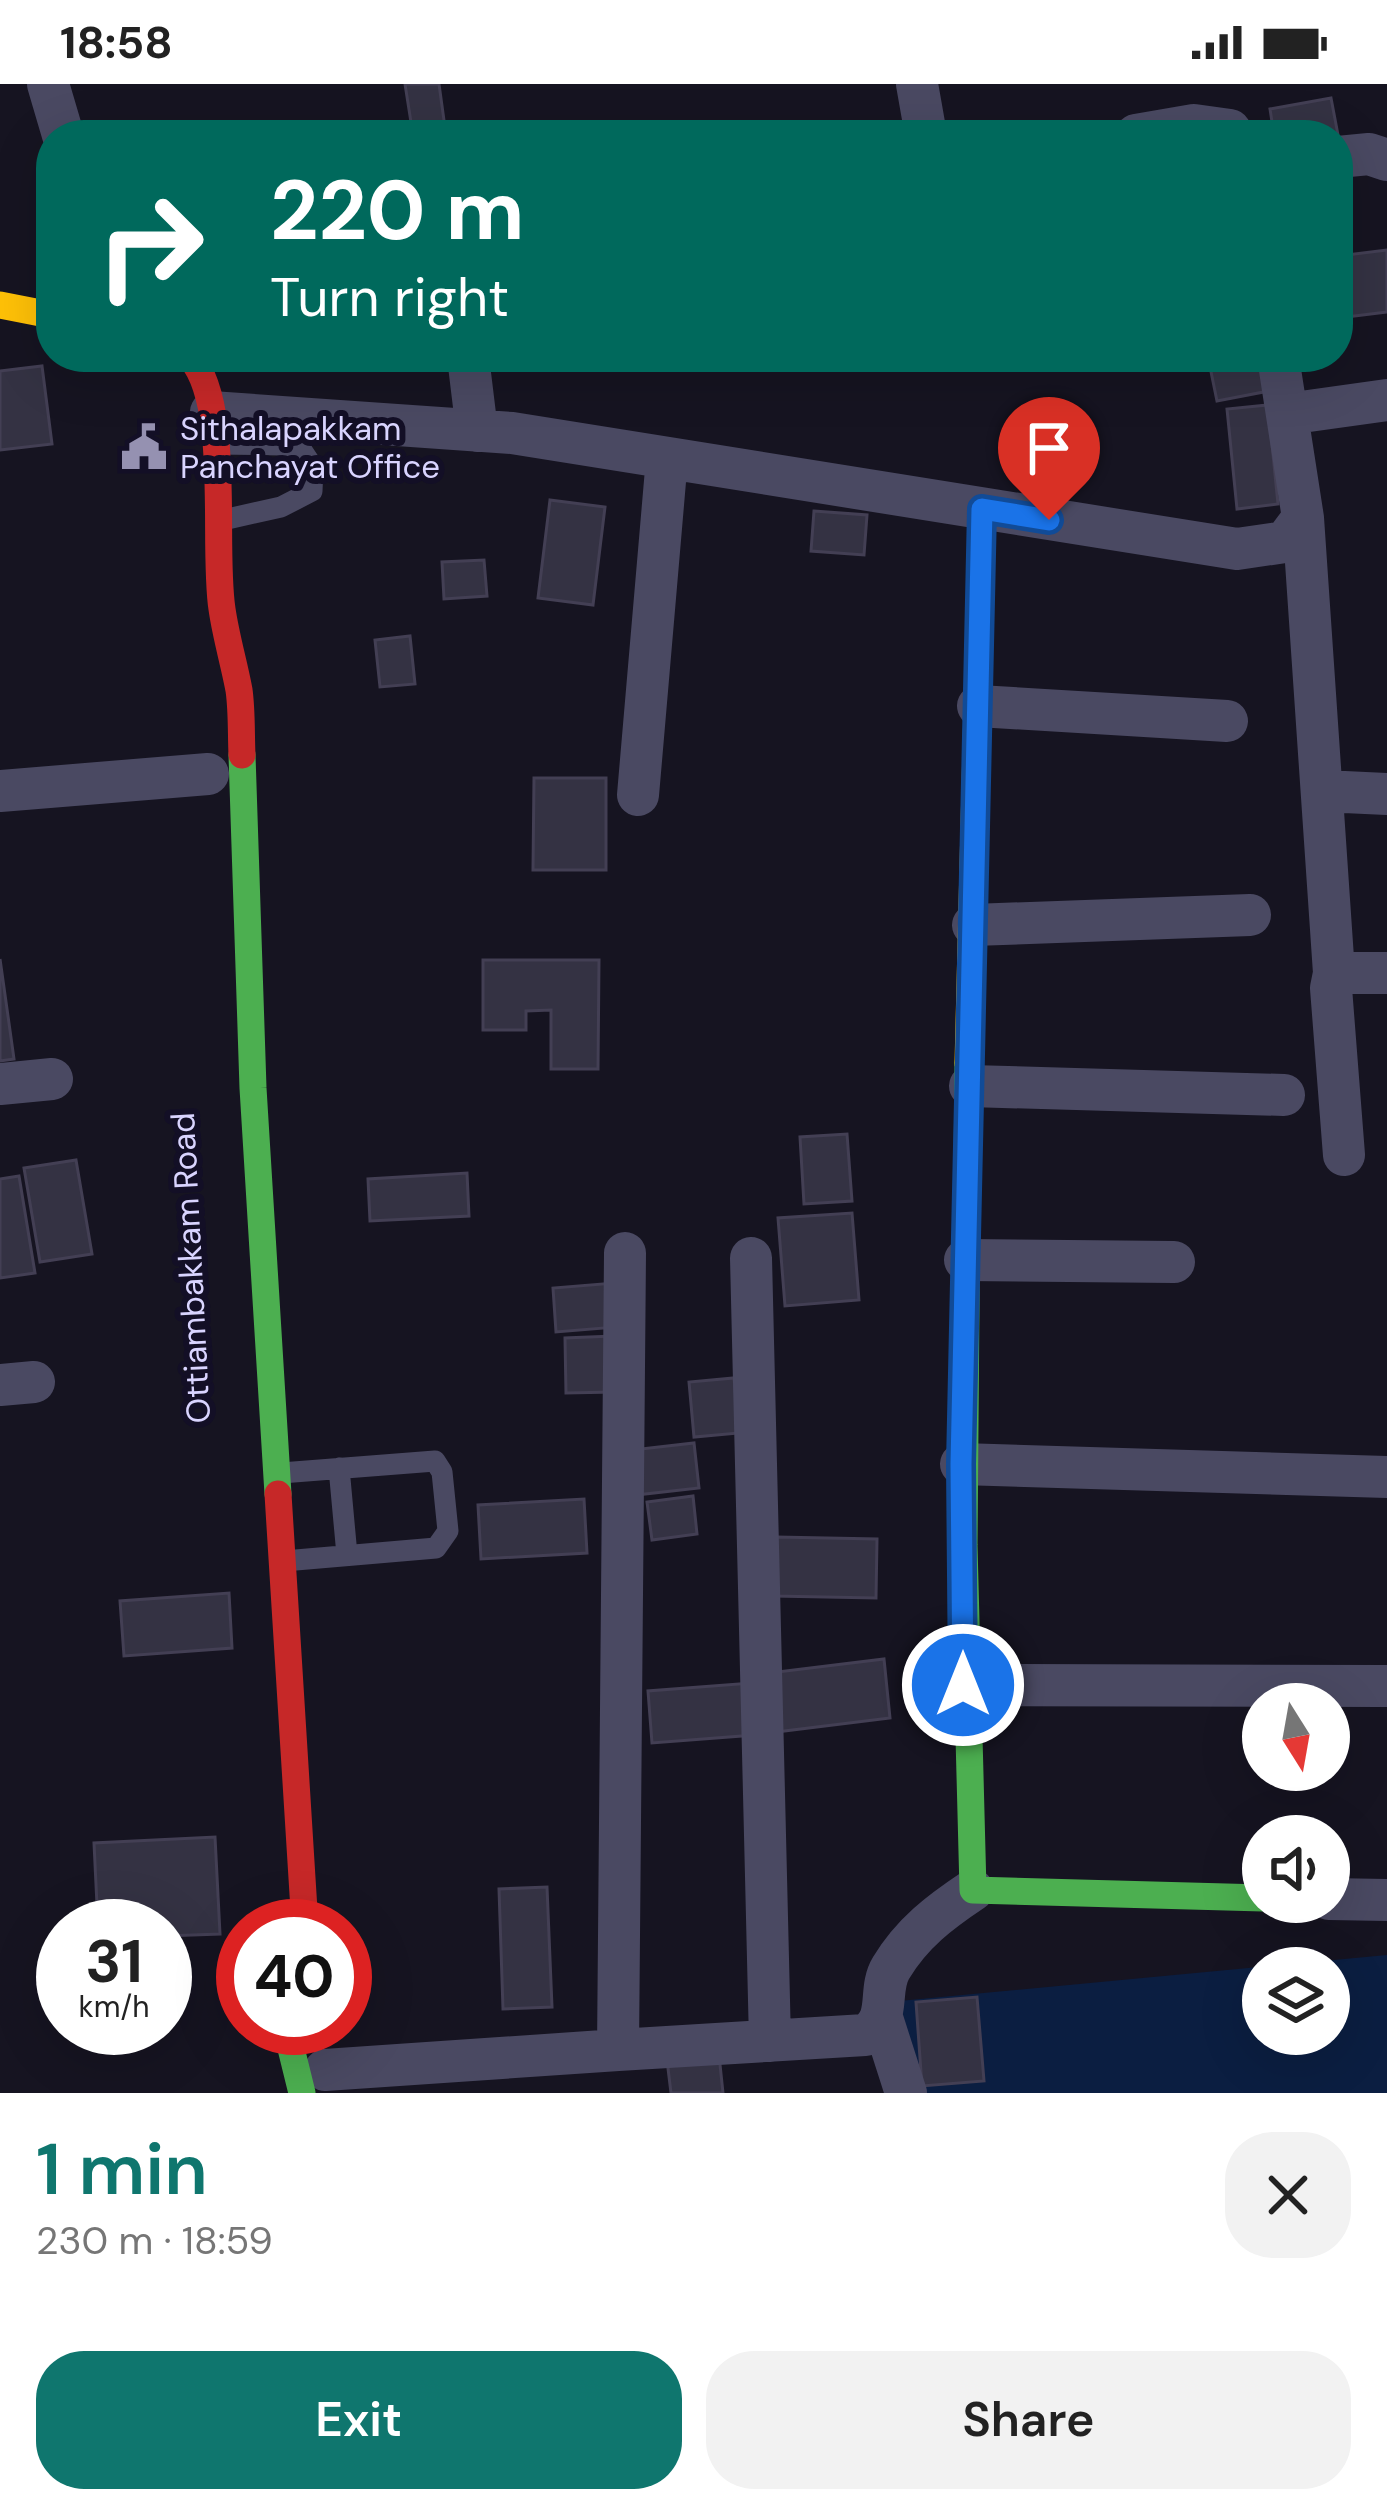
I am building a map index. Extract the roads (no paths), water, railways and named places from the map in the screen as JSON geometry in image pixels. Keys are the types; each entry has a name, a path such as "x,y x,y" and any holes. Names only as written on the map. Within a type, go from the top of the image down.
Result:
{"street":[{"path":"48,84 59,120"},
{"path":"917,84 923,120"},
{"path":"1353,156 1369,154 1387,160"},
{"path":"0,305 36,312"},
{"path":"0,320 36,316"},
{"path":"199,372 213,428 221,606 240,696 246,935 274,1473 303,1899"},
{"path":"470,372 477,431"},
{"path":"1280,372 1303,518 1344,1155"},
{"path":"1287,414 1387,400"},
{"path":"213,428 477,431 1237,549 1285,542 1303,518"},
{"path":"638,795 668,458"},
{"path":"973,1890 963,1685 961,1464 982,509"},
{"path":"208,674 221,606"},
{"path":"978,706 1227,721"},
{"path":"0,791 208,774"},
{"path":"1323,790 1387,794"},
{"path":"973,925 1250,915"},
{"path":"1334,973 1387,973"},
{"path":"0,1084 52,1079"},
{"path":"970,1085 1284,1095"},
{"path":"618,2050 625,1253"},
{"path":"752,1258 770,2041"},
{"path":"965,1260 1174,1262"},
{"path":"961,1464 1387,1477"},
{"path":"963,1685 1387,1686"},
{"path":"906,2093 882,2018 887,1973 927,1921 973,1890 1242,1897"},
{"path":"1350,1899 1387,1900"},
{"path":"320,2076 865,2035 882,2018"}],"lane":[{"path":"213,428 301,449 313,467 312,491 302,500 218,520"},
{"path":"274,1473 435,1461 442,1472 448,1531 436,1548 280,1561"},
{"path":"339,1468 347,1555"}],"water":[{"path":"1387,1955 1387,2093 909,2093 899,2001 1242,1969 1242,2055 1350,2055 1350,1958"}],"place":[{"name":"Sithalapakkam Panchayat Office","path":"144,447"}]}
